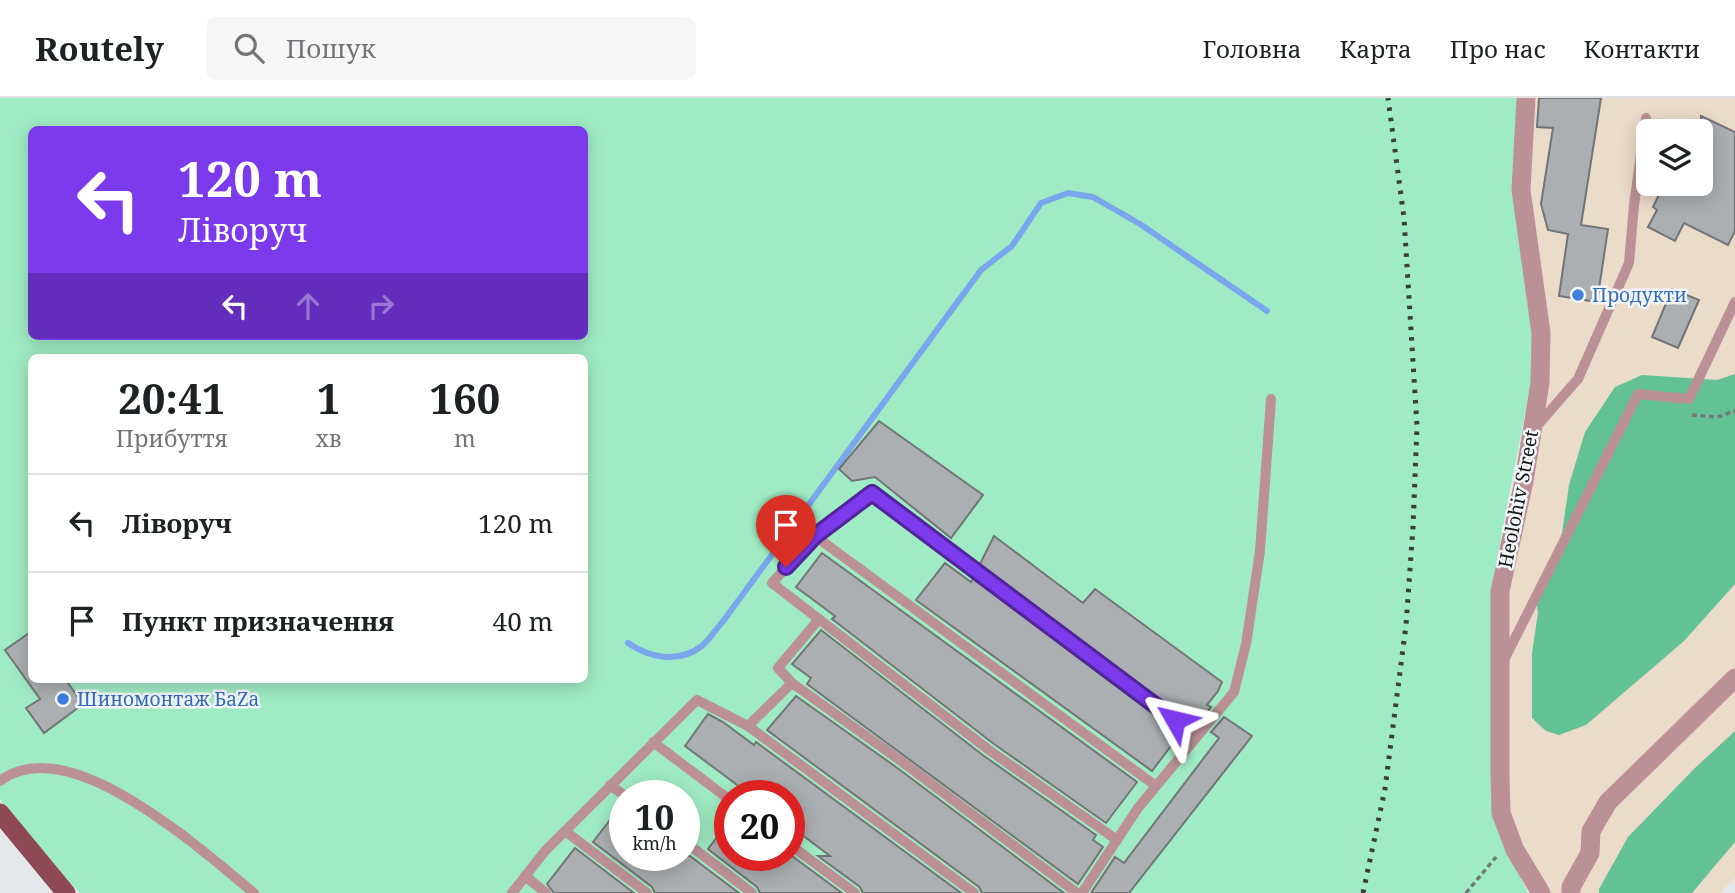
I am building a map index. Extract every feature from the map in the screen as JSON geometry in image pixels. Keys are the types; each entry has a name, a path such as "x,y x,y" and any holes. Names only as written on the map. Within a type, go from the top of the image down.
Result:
{"main road":[{"path":"0,813 56,889"}],"street":[{"name":"Heolohiv Street","path":"1526,98 1521,190 1541,333 1540,383 1524,481 1500,591 1501,813 1511,840 1541,893"},
{"path":"1571,893 1571,887 1590,853 1591,831 1608,802 1735,678"}],"lane":[{"path":"1531,433 1578,379 1629,263 1646,118"},
{"path":"1499,671 1638,394 1689,399 1735,302"},
{"path":"820,620 778,668 792,683 1080,893 1138,808 1234,692 1246,644 1260,551 1271,399"},
{"path":"1117,840 989,750 772,583 815,536 872,493 1196,737"},
{"path":"815,536 1156,786"},
{"path":"748,726 792,683"},
{"path":"615,780 697,700 748,726 974,893"},
{"path":"653,742 714,788"},
{"path":"0,781 12,772 31,767 80,776 109,787 156,813 254,893"},
{"path":"512,893 565,831 609,786"},
{"path":"565,831 647,893"},
{"path":"700,853 752,893"},
{"path":"805,856 855,893"},
{"path":"525,876 546,893"}],"path":[{"path":"1466,893 1511,840"}],"shaded area":[{"path":"1534,98 1735,98 1735,878 1720,893 1547,893 1509,812 1508,592 1548,383 1529,189"}],"green space":[{"path":"0,98 1517,98 1532,333 1531,382 1491,590 1492,815 1528,893 80,893 0,800"},
{"path":"1735,374 1735,584 1684,641 1586,725 1559,735 1546,731 1532,718 1532,653 1538,613 1535,593 1558,560 1569,485 1585,432 1615,387 1642,375 1717,380"},
{"path":"1735,731 1735,842 1692,893 1599,893 1628,837"}],"building":[{"path":"1539,98 1601,98 1581,225 1608,229 1597,302 1559,296 1568,234 1548,230 1541,204 1553,128 1537,127"},
{"path":"1713,122 1735,132 1735,231 1728,245 1684,223 1675,241 1648,227 1657,210 1653,207 1658,196 1713,196"},
{"path":"1672,289 1699,300 1678,348 1652,337"},
{"path":"879,421 983,495 951,538 875,477 852,481 839,469"},
{"path":"994,536 1083,603 1095,589 1222,682 1207,705 1211,707 1199,722 1192,717 1189,722 980,564"},
{"path":"822,553 1137,782 1106,823 994,744 832,619 835,616 796,587"},
{"path":"945,563 971,582 973,579 1180,734 1152,771 916,600"},
{"path":"821,630 984,756 1096,835 1093,840 1103,847 1078,884 807,684 811,678 792,664"},
{"path":"28,634 28,682 5,650"},
{"path":"29,683 68,683 83,704 44,733 26,708 40,699"},
{"path":"796,696 1064,893 982,893 979,887 767,730"},
{"path":"708,714 754,745 756,742 961,893 863,893 860,887 818,856 830,856 805,837 805,780 731,780 685,746"},
{"path":"1224,717 1252,736 1129,893 1091,893 1115,857 1124,863 1219,738 1211,732"},
{"path":"609,821 609,854 593,842"},
{"path":"714,841 714,854 708,849"},
{"path":"575,848 634,893 554,893 547,884"},
{"path":"700,864 739,893 655,893 652,887 631,871 700,871"},
{"path":"805,866 842,893 760,893 757,887 736,871 805,871"}],"waterway":[{"path":"628,643 645,652 664,657 693,652 705,643 981,270 1012,246 1041,203 1068,193 1093,197 1140,224 1267,311"}],"railway":[{"path":"1363,893 1385,789 1406,625 1417,426 1404,218 1388,98"}],"place":[{"name":"Продукти","path":"1578,295"},
{"name":"Шиномонтаж БаZa","path":"63,699"}],"route":[{"path":"786,567 815,536 872,493 1175,720"}]}
